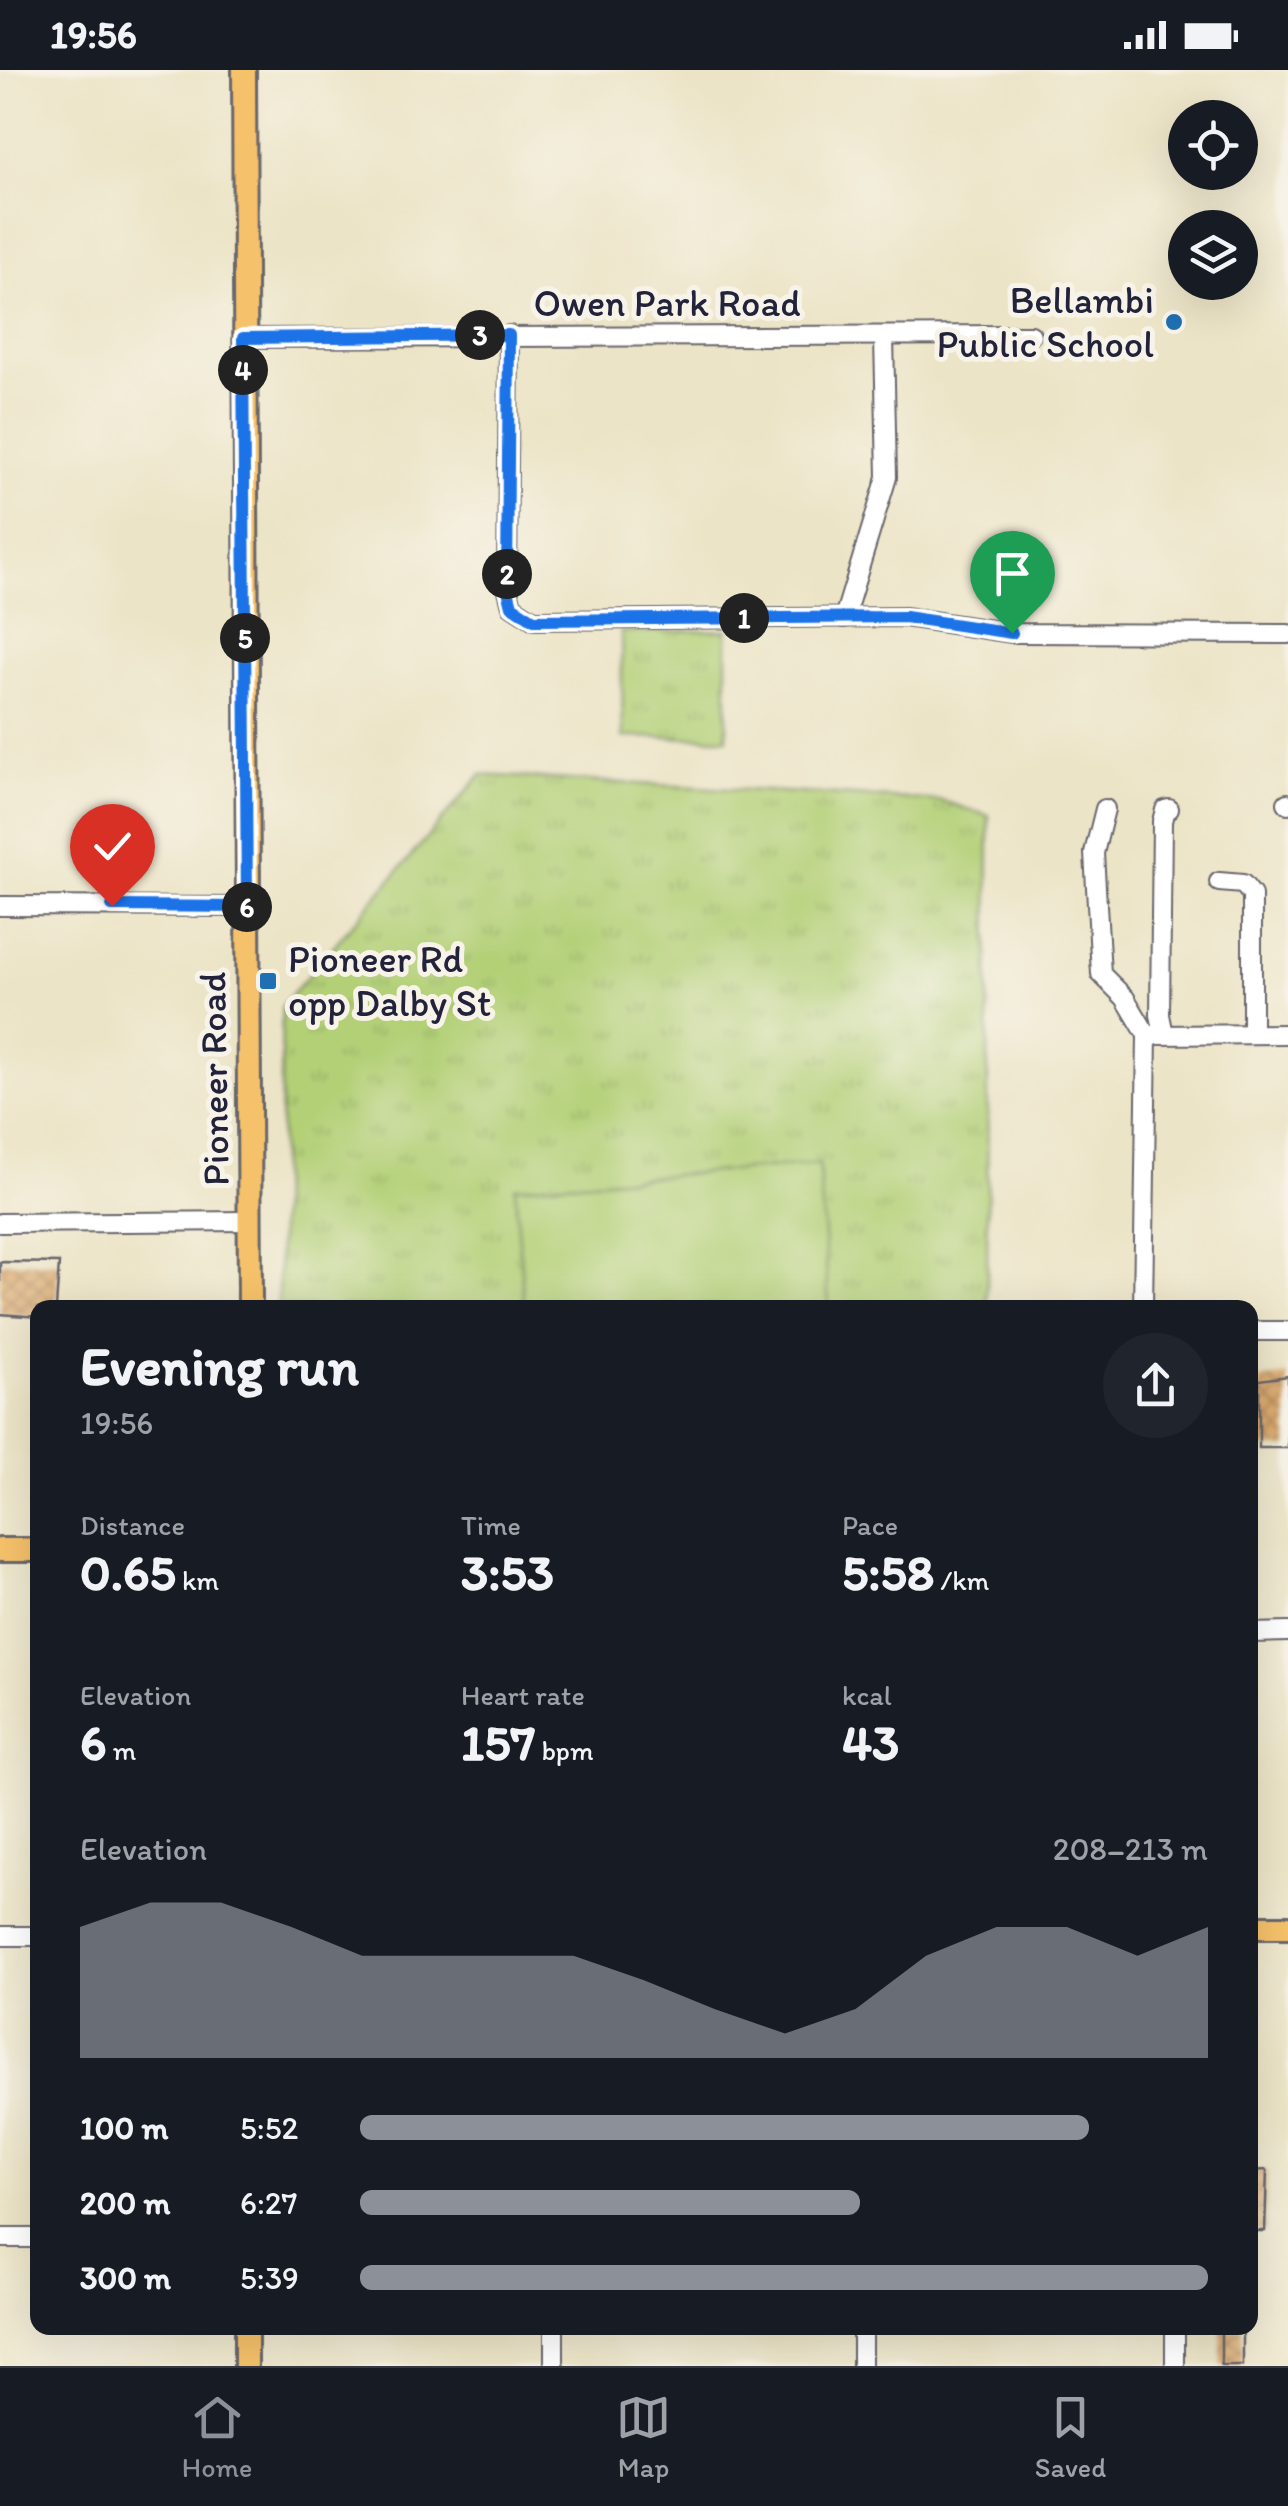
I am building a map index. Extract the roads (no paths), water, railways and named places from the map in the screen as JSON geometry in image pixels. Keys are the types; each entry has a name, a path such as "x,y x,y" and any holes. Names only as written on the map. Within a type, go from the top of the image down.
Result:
{"main road":[{"name":"Pioneer Road","path":"244,70 250,1300"},
{"path":"0,1550 30,1550"},
{"path":"1258,1927 1288,1927"},
{"path":"246,2335 246,2366"}],"street":[{"path":"509,335 507,586 512,606 534,620 905,617 1012,633 1288,634"},
{"name":"Owen Park Road","path":"243,338 1032,335"},
{"path":"844,618 888,477 884,336"},
{"path":"1104,809 1094,853 1099,965 1105,982 1125,998 1155,1034"},
{"path":"1143,1300 1155,1034 1160,1015 1163,816 1170,809"},
{"path":"1219,882 1243,884 1252,895 1252,1034"},
{"path":"0,906 247,907"},
{"path":"1155,1034 1288,1034"},
{"path":"0,1223 250,1221"},
{"path":"1258,1331 1288,1331"},
{"path":"1258,1633 1288,1632"},
{"path":"0,1936 30,1936"},
{"path":"0,2238 30,2238"},
{"path":"554,2335 554,2366"},
{"path":"862,2335 862,2366"},
{"path":"1175,2335 1175,2366"}],"place":[{"name":"Bellambi Public School","path":"1174,322"},
{"name":"Pioneer Rd opp Dalby St","path":"268,981"}]}
